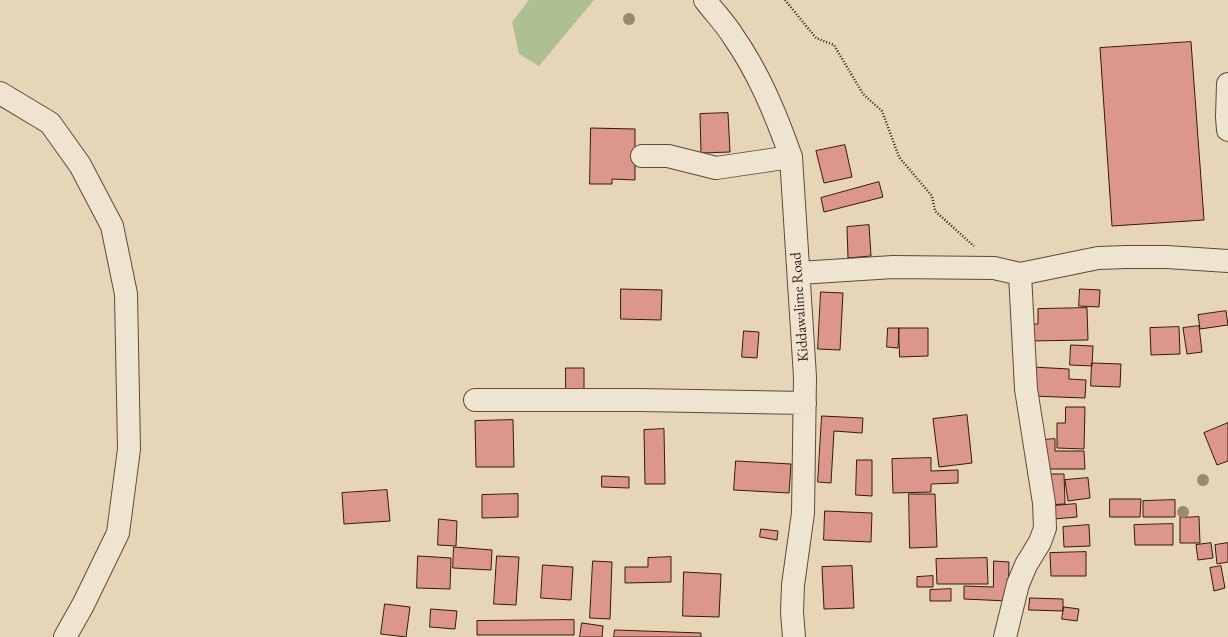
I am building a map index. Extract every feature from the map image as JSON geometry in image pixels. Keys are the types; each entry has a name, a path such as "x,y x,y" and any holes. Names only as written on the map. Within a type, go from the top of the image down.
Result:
{"street":[{"name":"Kiddawalime Road","path":"705,0 733,36 759,79 780,126 791,157 805,377 803,512 793,585 792,612 794,637"},
{"path":"1228,84 1228,130"},
{"path":"0,93 50,123 80,165 112,226 126,294 129,449 118,533 65,637"},
{"path":"642,156 668,156 716,168 791,157"},
{"path":"799,273 893,267 994,268 1020,274 1098,258 1167,257 1228,261"},
{"path":"1005,637 1018,584 1026,565 1040,542 1045,528 1044,503 1026,389 1020,274"},
{"path":"475,400 632,400 805,403"}],"path":[{"path":"785,0 816,38 834,45 864,94 882,111 899,157 932,196 936,211 976,248"}],"green space":[{"path":"529,0 594,0 539,66 519,54 512,22"}],"building":[{"path":"1191,42 1204,220 1112,226 1100,48"},
{"path":"728,113 730,152 701,153 700,114"},
{"path":"591,128 635,129 635,180 612,179 612,184 590,184"},
{"path":"845,145 852,177 824,183 816,151"},
{"path":"879,182 883,197 824,212 821,198"},
{"path":"869,225 871,256 848,258 847,227"},
{"path":"621,289 662,290 661,320 621,319"},
{"path":"1080,289 1100,290 1099,307 1079,306"},
{"path":"821,292 843,293 840,350 818,349"},
{"path":"1087,308 1088,340 1028,341 1028,324 1038,324 1038,309"},
{"path":"1226,311 1228,325 1200,329 1198,315"},
{"path":"1199,326 1202,352 1187,354 1183,328"},
{"path":"1179,327 1180,354 1151,355 1150,328"},
{"path":"888,328 899,328 898,348 887,347"},
{"path":"899,328 928,328 928,356 900,357"},
{"path":"744,331 759,332 757,358 742,357"},
{"path":"1071,345 1093,346 1092,366 1070,365"},
{"path":"1092,363 1121,364 1120,387 1091,386"},
{"path":"1032,367 1069,369 1069,379 1086,380 1085,398 1031,396"},
{"path":"566,368 584,368 584,396 566,396"},
{"path":"1066,407 1085,407 1084,449 1057,448 1057,423 1065,423"},
{"path":"967,415 972,463 939,467 933,419"},
{"path":"822,416 863,418 862,433 834,431 831,483 818,482"},
{"path":"513,420 514,467 476,467 475,421"},
{"path":"1228,423 1228,461 1217,465 1204,433"},
{"path":"664,429 665,484 645,484 644,430"},
{"path":"1055,439 1055,451 1084,451 1085,469 1043,469 1043,440"},
{"path":"931,458 931,471 958,470 958,483 931,484 931,492 893,493 892,459"},
{"path":"857,460 872,460 872,496 856,495"},
{"path":"736,461 791,464 789,493 734,490"},
{"path":"1044,474 1064,474 1065,504 1045,505"},
{"path":"602,476 629,477 629,488 602,487"},
{"path":"1088,478 1090,498 1068,501 1065,480"},
{"path":"387,490 390,521 344,524 342,493"},
{"path":"518,494 518,517 482,518 482,495"},
{"path":"909,494 935,494 937,547 910,548"},
{"path":"1110,499 1141,499 1140,517 1110,517"},
{"path":"1175,500 1175,517 1143,517 1143,501"},
{"path":"1076,504 1077,517 1054,519 1053,506"},
{"path":"825,511 872,513 871,542 824,540"},
{"path":"1199,517 1200,543 1180,543 1180,518"},
{"path":"439,519 457,521 456,546 438,545"},
{"path":"1173,524 1173,545 1135,545 1134,525"},
{"path":"1089,525 1090,546 1064,547 1063,527"},
{"path":"761,529 778,531 777,540 760,537"},
{"path":"1211,543 1213,558 1198,560 1196,545"},
{"path":"1228,543 1228,562 1217,564 1215,545"},
{"path":"454,547 492,550 491,570 453,568"},
{"path":"1086,552 1086,576 1051,576 1050,553"},
{"path":"418,556 451,558 450,589 417,588"},
{"path":"497,556 519,557 516,605 494,604"},
{"path":"671,557 671,582 625,583 625,567 648,567 648,558"},
{"path":"987,558 988,584 937,584 936,559"},
{"path":"593,561 612,562 610,619 590,618"},
{"path":"994,561 1009,562 1008,601 964,599 964,586 993,587"},
{"path":"543,565 573,567 571,600 541,598"},
{"path":"852,566 854,608 824,609 822,567"},
{"path":"1221,566 1225,588 1214,591 1210,568"},
{"path":"684,572 721,574 719,617 683,616"},
{"path":"933,576 933,587 917,587 917,577"},
{"path":"951,589 951,601 930,601 930,590"},
{"path":"1030,598 1063,599 1063,611 1029,610"},
{"path":"385,604 410,607 406,637 381,634"},
{"path":"1064,607 1079,609 1077,621 1062,619"},
{"path":"431,609 457,611 455,629 430,627"},
{"path":"574,620 574,635 477,635 477,621"},
{"path":"582,623 603,626 602,637 580,637"},
{"path":"615,630 701,633 701,637 614,637"}]}
